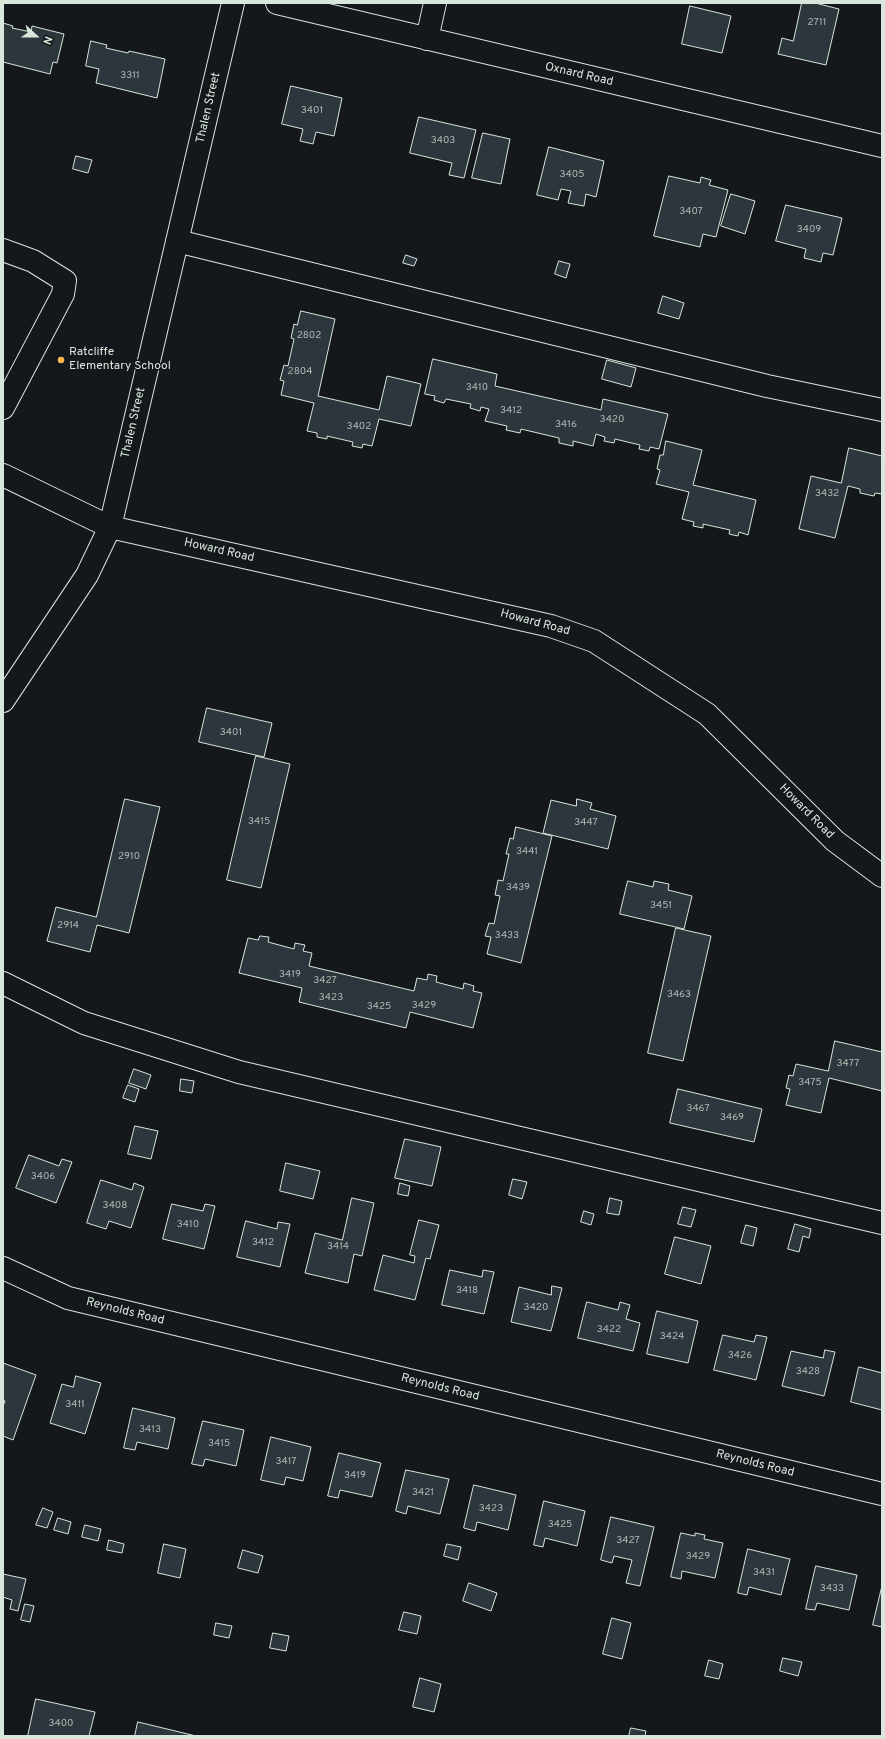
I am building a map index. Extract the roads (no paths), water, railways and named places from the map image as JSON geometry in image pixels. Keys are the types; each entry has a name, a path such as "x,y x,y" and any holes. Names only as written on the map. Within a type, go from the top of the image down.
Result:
{"street":[{"name":"Thalen Street","path":"3,701 87,575 110,527 233,3"},
{"name":"Oxnard Road","path":"277,3 882,146"},
{"path":"427,39 435,3"},
{"path":"177,241 767,386 882,410"},
{"path":"3,250 33,261 65,282 63,294 3,408"},
{"name":"Howard Road","path":"3,475 110,527 551,626 594,641 708,714 835,841 882,876"},
{"path":"3,983 84,1023 239,1072 882,1224"},
{"name":"Reynolds Road","path":"3,1268 68,1298 882,1494"}],"place":[{"name":"Ratcliffe Elementary School","path":"61,360"}]}
